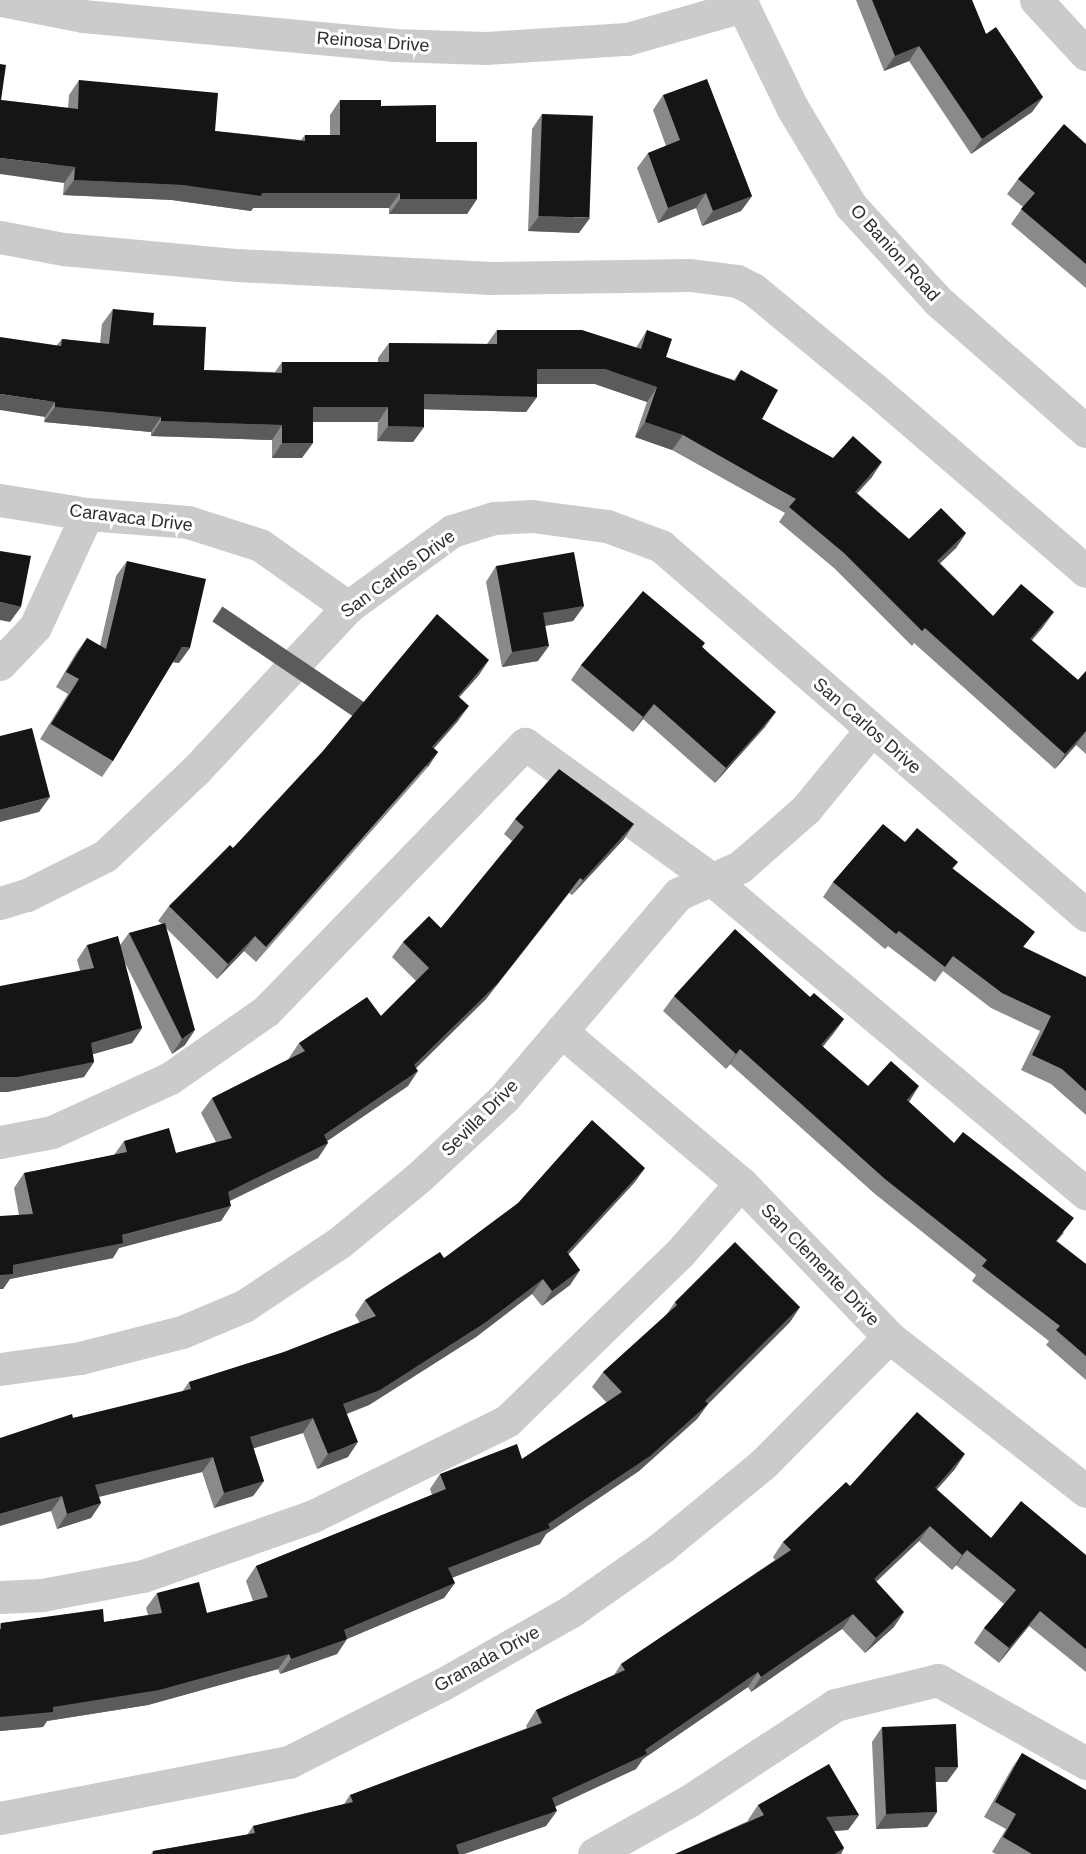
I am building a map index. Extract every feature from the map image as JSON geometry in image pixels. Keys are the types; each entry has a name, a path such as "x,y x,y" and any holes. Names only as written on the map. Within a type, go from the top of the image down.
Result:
{"street":[{"name":"Reinosa Drive","path":"1,0 83,16 393,45 486,48 627,39 742,3"},
{"path":"1036,0 1086,54"},
{"name":"O Banion Road","path":"742,3 793,109 851,206 938,301 1086,431"},
{"path":"0,237 63,249 237,265 492,278 690,275 737,281 753,289 862,379 1086,571"},
{"name":"Caravaca Drive","path":"0,500 87,514 188,522 260,545 348,607"},
{"path":"0,664 35,627 87,514"},
{"name":"San Carlos Drive","path":"0,903 27,895 105,856 195,771 348,607 452,531 494,518 532,516 607,526 661,546 1086,915"},
{"name":"Sevilla Drive","path":"0,1369 92,1355 182,1332 244,1306 340,1242 419,1177 504,1098 678,894 710,878 740,867 806,809 871,730"},
{"path":"0,1142 52,1132 170,1078 266,1011 525,744 710,878 1086,1192"},
{"name":"San Clemente Drive","path":"561,1031 741,1183 889,1337 1086,1491"},
{"path":"0,1597 42,1595 143,1576 311,1517 507,1421 679,1254 741,1183"},
{"name":"Granada Drive","path":"0,1818 289,1762 443,1684 570,1612 662,1547 763,1464 889,1337"},
{"path":"594,1854 689,1801 835,1705 938,1680 1086,1763"}],"building":[{"path":"872,0 972,0 986,34 996,27 1043,97 982,139 919,46 895,56"},
{"path":"0,64 6,65 1,100 78,109 79,80 218,93 215,131 305,141 305,135 340,135 340,100 381,100 381,106 436,105 436,142 477,142 477,199 400,199 400,193 262,193 261,196 183,185 74,180 75,167 0,158"},
{"path":"707,79 752,196 713,211 706,193 668,208 648,153 680,140 663,95"},
{"path":"542,114 593,116 589,218 538,216"},
{"path":"1064,124 1086,144 1086,264 1021,209 1035,193 1018,179"},
{"path":"113,309 154,313 153,325 206,327 204,370 282,373 282,362 389,362 389,343 497,344 497,330 582,330 641,349 647,330 672,339 666,357 735,381 741,370 778,390 762,419 833,458 853,436 882,462 855,492 909,539 941,508 966,533 937,561 993,616 1021,584 1054,612 1030,639 1078,680 1086,671 1086,731 1065,754 925,628 922,631 844,553 789,507 796,499 683,435 645,422 657,387 605,369 537,369 537,397 424,394 424,427 388,426 388,407 313,407 313,443 282,443 282,425 161,421 161,417 55,407 55,402 0,394 0,337 61,346 62,339 109,344"},
{"path":"0,551 31,556 21,607 0,602"},
{"path":"574,552 584,606 543,613 549,646 512,652 496,566"},
{"path":"127,561 206,579 190,648 182,647 113,761 51,724 79,679 66,672 87,638 106,649"},
{"path":"643,591 705,643 702,647 776,712 726,768 654,704 643,717 581,665"},
{"path":"437,614 489,660 458,696 469,706 432,747 438,752 266,947 255,936 228,964 169,906 230,845 233,848 322,752"},
{"path":"32,728 50,797 0,810 0,736"},
{"path":"559,769 634,824 583,880 580,878 497,984 414,1065 418,1071 324,1135 328,1143 228,1192 231,1206 122,1235 123,1243 13,1265 13,1274 0,1275 0,1216 33,1214 24,1173 127,1152 124,1141 169,1128 176,1153 232,1138 212,1098 305,1051 299,1043 367,997 381,1016 429,968 403,942 429,916 441,928 524,827 515,819"},
{"path":"883,824 905,842 917,828 958,862 952,868 1035,932 1023,947 1086,977 1086,1091 1062,1069 1032,1055 1051,1016 1002,993 953,956 945,967 899,931 896,934 833,882"},
{"path":"165,923 195,1030 182,1039 129,933"},
{"path":"735,929 810,997 814,993 844,1019 821,1045 868,1086 891,1061 919,1086 907,1100 954,1143 963,1132 1074,1218 1056,1241 1086,1264 1086,1356 1056,1330 1060,1326 982,1266 987,1260 885,1179 740,1049 736,1054 674,996"},
{"path":"118,936 142,1028 91,1043 94,1062 17,1077 0,1077 0,986 94,968 87,945"},
{"path":"592,1120 645,1168 567,1252 580,1270 552,1291 543,1279 486,1322 380,1390 343,1404 358,1442 328,1454 313,1418 250,1437 264,1481 224,1493 213,1457 95,1485 101,1503 67,1514 62,1496 0,1514 0,1438 72,1414 73,1418 191,1389 189,1382 284,1352 376,1316 365,1300 440,1252 444,1258 518,1203"},
{"path":"735,1242 800,1307 705,1401 708,1404 650,1456 548,1524 550,1528 448,1568 455,1583 344,1630 347,1639 291,1659 289,1654 159,1690 53,1707 53,1712 0,1717 1,1623 103,1609 104,1622 162,1613 157,1593 199,1582 207,1613 268,1597 256,1566 446,1489 440,1474 517,1444 522,1459 622,1392 603,1372 677,1305 675,1302"},
{"path":"917,1412 965,1454 935,1488 991,1538 1021,1501 1086,1555 1086,1649 1040,1611 1009,1648 984,1628 1016,1590 967,1550 962,1555 930,1526 874,1579 904,1612 876,1638 853,1614 761,1677 758,1672 645,1750 647,1754 552,1798 557,1811 456,1845 459,1854 153,1854 153,1851 255,1833 253,1826 353,1802 350,1795 542,1723 536,1710 625,1670 621,1664 791,1550 783,1542 846,1482 850,1486"},
{"path":"956,1724 958,1767 935,1767 937,1812 886,1814 882,1727"},
{"path":"1022,1753 1086,1790 1086,1854 1032,1854 1003,1837 1016,1814 995,1802"},
{"path":"829,1764 859,1815 826,1817 844,1848 835,1854 675,1854 764,1815 758,1805"}]}
